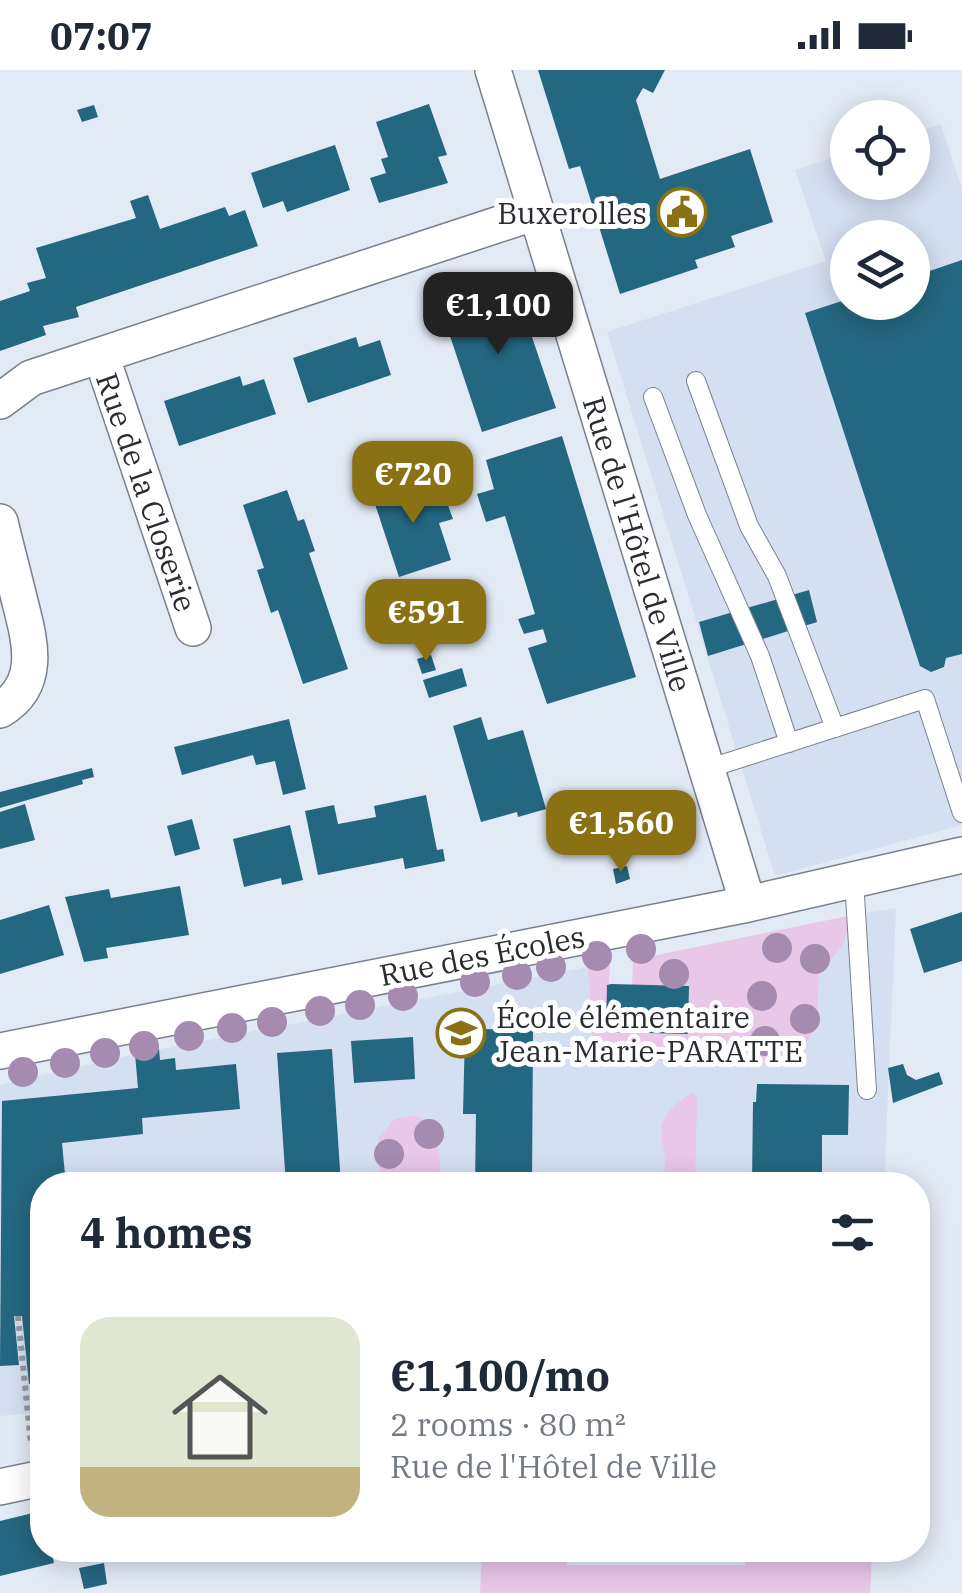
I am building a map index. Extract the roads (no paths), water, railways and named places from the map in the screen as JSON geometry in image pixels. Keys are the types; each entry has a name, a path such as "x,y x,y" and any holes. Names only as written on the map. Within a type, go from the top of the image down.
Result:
{"street":[{"name":"Rue de l'Hôtel de Ville","path":"493,70 748,904"},
{"name":"Rue de la Closerie","path":"0,401 32,378 536,212"},
{"name":"Rue de la Closerie","path":"101,355 193,628"},
{"path":"0,522 32,648 30,670 21,692 0,710"},
{"name":"Rue des Écoles","path":"0,1051 748,904 962,855"},
{"path":"0,1486 30,1481"}],"lane":[{"path":"696,381 749,526 777,576 835,728"},
{"path":"653,397 697,515 760,656 788,742"},
{"path":"707,769 924,698 962,813"},
{"path":"854,880 867,1090"}],"place":[{"name":"Buxerolles","path":"682,212"},
{"name":"École élémentaire Jean-Marie-PARATTE","path":"461,1033"}]}
